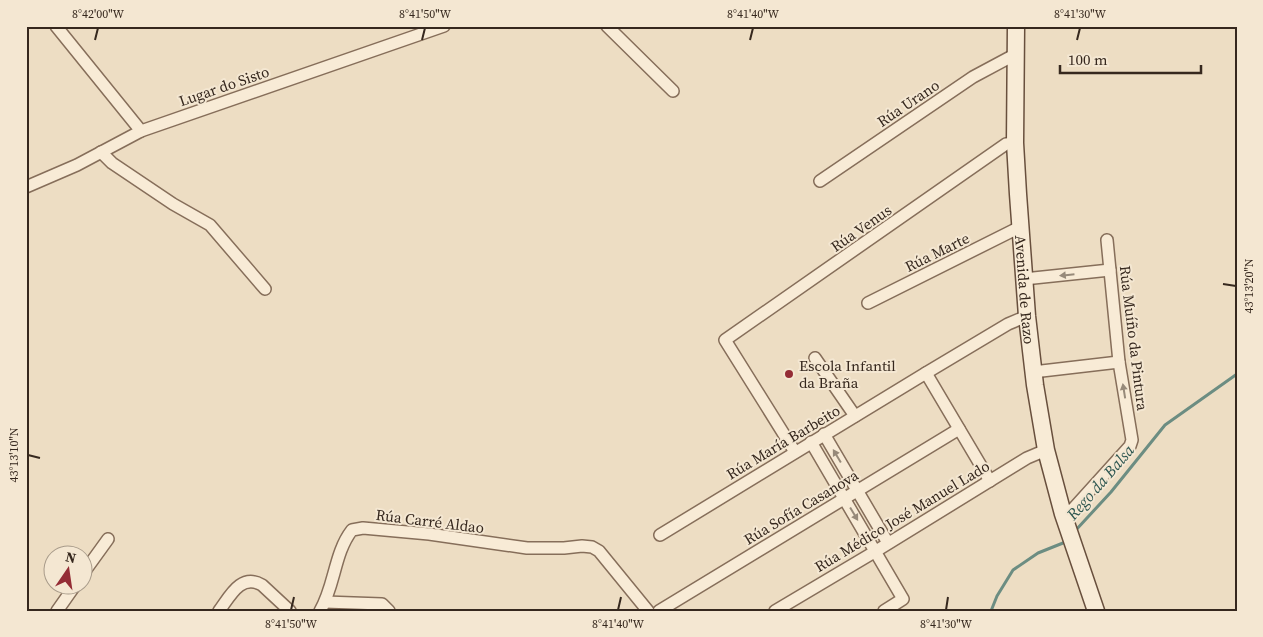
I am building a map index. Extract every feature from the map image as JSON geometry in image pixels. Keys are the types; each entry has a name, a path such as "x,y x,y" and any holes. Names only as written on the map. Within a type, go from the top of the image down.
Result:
{"street":[{"path":"56,26 141,131"},
{"name":"Lugar do Sisto","path":"26,187 76,165 141,131 444,26"},
{"path":"607,26 673,91"},
{"name":"Avenida de Razo","path":"1016,26 1016,143 1020,227 1033,372 1046,450 1068,532 1094,607"},
{"name":"Rúa Urano","path":"820,181 973,77 1016,54"},
{"name":"Rúa Venus","path":"795,452 725,340 1006,144 1016,143"},
{"path":"101,152 112,163 173,204 210,225 265,290"},
{"name":"Rúa Marte","path":"868,303 1020,227"},
{"name":"Rúa Muíño da Pintura","path":"1063,514 1073,509 1130,446 1132,440 1119,362 1107,240"},
{"path":"1024,279 1110,270"},
{"name":"Rúa María Barbeito","path":"660,535 1008,324 1027,316"},
{"path":"815,358 856,416"},
{"path":"1033,372 1119,362"},
{"path":"926,373 990,481"},
{"name":"Rúa Sofía Casanova","path":"659,611 959,429"},
{"path":"824,434 888,543"},
{"path":"811,442 903,599 884,611"},
{"name":"Rúa Médico José Manuel Lado","path":"775,611 1027,458 1046,450"},
{"name":"Rúa Carré Aldao","path":"322,606 346,540 352,530 356,528 429,534 519,547 592,547 599,551 648,611"},
{"path":"92,561 108,539"},
{"path":"219,611 237,587 250,581 262,584 290,611"},
{"path":"57,611 69,594"},
{"path":"322,606 382,604 390,611"},
{"path":"1094,607 1110,611"}],"waterway":[{"name":"Rego da Balsa","path":"1075,531 1111,492 1165,425 1237,374"},
{"name":"Rego da Balsa","path":"991,611 997,596 1013,570 1038,553 1063,543 1067,539"}],"place":[{"name":"Escola Infantil da Braña","path":"789,374"}]}
